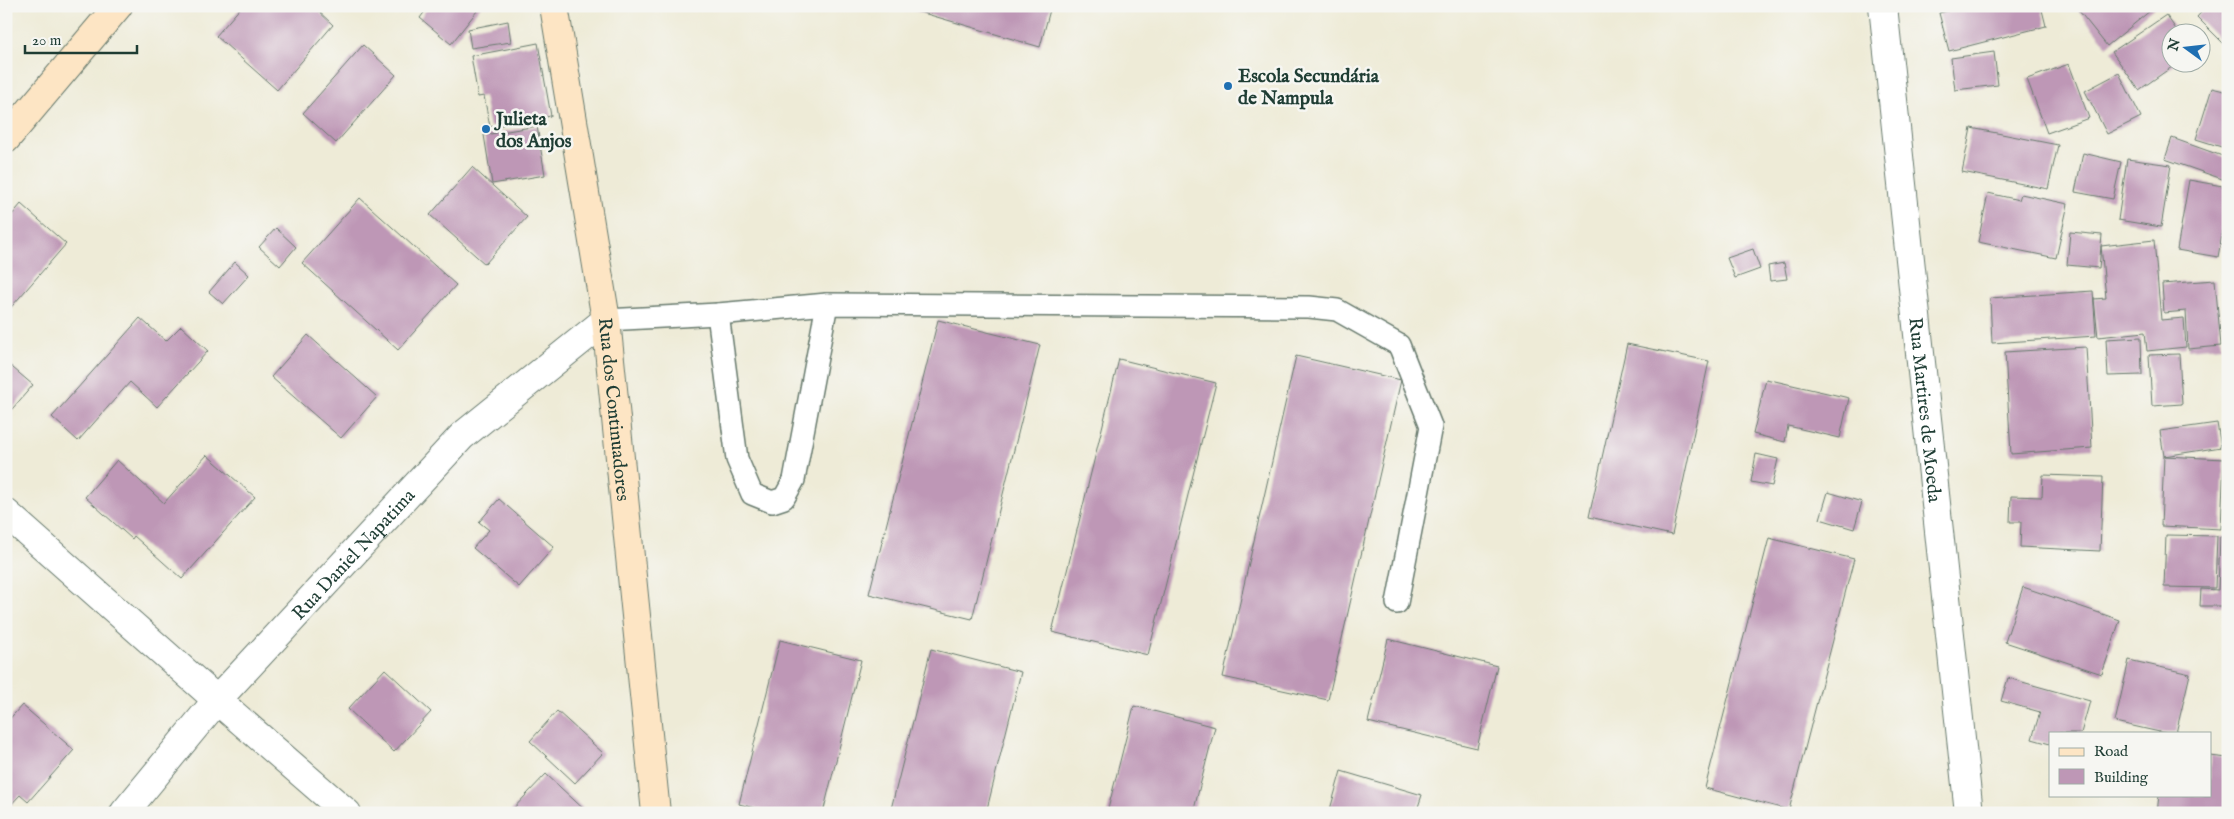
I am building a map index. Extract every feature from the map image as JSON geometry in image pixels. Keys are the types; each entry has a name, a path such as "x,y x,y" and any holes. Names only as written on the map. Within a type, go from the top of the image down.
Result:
{"street":[{"path":"6,139 118,6"},
{"name":"Rua dos Continuadores","path":"554,6 606,320 656,813"},
{"name":"Rua Martires de Moeda","path":"1883,6 1969,813"},
{"name":"Rua Daniel Napatima","path":"124,813 217,700 462,436 606,320"},
{"path":"6,512 347,813"}],"lane":[{"path":"606,320 718,314 827,304 1310,308 1337,310 1399,345 1431,426 1397,603"},
{"path":"718,314 737,459 752,494 772,502 784,498 794,480 827,304"}],"building":[{"path":"242,6 313,6 333,25 277,90 216,36"},
{"path":"429,6 481,6 451,44 420,18"},
{"path":"899,6 1051,6 1040,47"},
{"path":"1966,6 2041,6 2046,26 1949,51 1939,13"},
{"path":"2075,6 2156,6 2107,46"},
{"path":"2207,6 2226,6 2228,8 2228,41 2224,44 2212,32 2212,22 2202,22 2197,17"},
{"path":"2166,15 2171,22 2162,22 2162,72 2165,72 2139,90 2112,52"},
{"path":"508,21 511,42 471,48 468,29"},
{"path":"538,43 551,116 490,127 484,96 478,97 471,56"},
{"path":"363,45 396,75 336,143 303,113"},
{"path":"1994,52 1998,85 1955,90 1951,58"},
{"path":"2069,64 2089,118 2047,133 2027,79"},
{"path":"2119,73 2141,117 2107,134 2085,91"},
{"path":"2212,88 2228,92 2228,149 2196,139"},
{"path":"537,126 545,175 492,184 484,135"},
{"path":"1971,128 2058,145 2048,189 1962,172"},
{"path":"2172,138 2228,158 2228,181 2165,159"},
{"path":"2083,153 2121,162 2113,199 2075,192"},
{"path":"2127,159 2171,165 2161,227 2118,220"},
{"path":"472,167 527,217 485,264 430,215"},
{"path":"2189,180 2228,187 2228,202 2218,257 2177,250"},
{"path":"1988,193 2019,200 2021,194 2068,204 2056,258 1978,242"},
{"path":"360,198 456,285 398,350 302,263"},
{"path":"21,204 66,244 6,313 6,222"},
{"path":"276,228 296,247 280,266 259,247"},
{"path":"2070,232 2102,235 2099,268 2067,265"},
{"path":"2154,240 2161,320 2184,318 2186,347 2147,351 2145,332 2098,337 2094,299 2106,298 2101,246"},
{"path":"1753,249 1760,269 1735,278 1727,258"},
{"path":"235,262 249,275 223,304 209,292"},
{"path":"1784,263 1787,279 1770,281 1768,266"},
{"path":"2215,280 2221,346 2188,349 2186,311 2164,313 2162,284"},
{"path":"2093,291 2096,336 1992,343 1990,298"},
{"path":"140,318 166,341 181,326 208,351 157,407 130,382 78,441 52,417"},
{"path":"938,320 1040,345 972,619 869,594"},
{"path":"308,335 377,397 341,438 271,377"},
{"path":"2141,337 2142,375 2108,376 2106,339"},
{"path":"2228,338 2228,381 2221,380"},
{"path":"1627,344 1709,361 1672,535 1589,517"},
{"path":"2086,347 2092,448 2011,454 2005,352"},
{"path":"2179,354 2182,404 2152,406 2149,355"},
{"path":"1296,356 1401,380 1328,700 1223,677"},
{"path":"1119,359 1216,383 1148,655 1052,632"},
{"path":"6,362 33,385 6,416"},
{"path":"1766,379 1849,398 1840,438 1788,426 1785,442 1753,434"},
{"path":"2217,423 2221,447 2164,456 2160,431"},
{"path":"1756,454 1778,459 1772,486 1751,482"},
{"path":"207,455 255,497 182,579 134,536 132,539 85,497 117,460 164,503"},
{"path":"2164,456 2224,459 2221,529 2161,526"},
{"path":"2043,475 2103,477 2100,551 2020,547 2021,522 2010,522 2011,496 2042,497"},
{"path":"1828,492 1862,502 1854,529 1820,519"},
{"path":"499,499 554,547 519,587 473,548 489,530 479,522"},
{"path":"2166,535 2217,536 2215,588 2164,587"},
{"path":"2220,537 2228,537 2228,606 2200,606 2201,589 2218,590"},
{"path":"1769,538 1854,559 1789,810 1705,788"},
{"path":"2023,587 2120,620 2102,674 2005,642"},
{"path":"1388,639 1497,666 1477,748 1368,722"},
{"path":"780,640 861,660 823,813 773,813 739,804"},
{"path":"931,649 1021,672 986,813 890,813"},
{"path":"2129,660 2190,674 2176,732 2160,732 2115,722"},
{"path":"385,669 431,712 394,752 348,709"},
{"path":"2008,678 2090,701 2081,732 2049,732 2049,744 2032,739 2040,712 2001,701"},
{"path":"22,705 74,750 28,802 20,795 6,810 6,723"},
{"path":"1134,706 1215,727 1193,813 1107,813"},
{"path":"557,711 603,753 575,783 530,741"},
{"path":"2212,756 2228,758 2228,813 2157,813 2159,796 2212,796"},
{"path":"1341,771 1422,795 1416,813 1329,813"},
{"path":"546,774 588,813 509,813"}],"place":[{"name":"Escola Secundária de Nampula","path":"1228,86"},
{"name":"Julieta dos Anjos","path":"486,129"}]}
